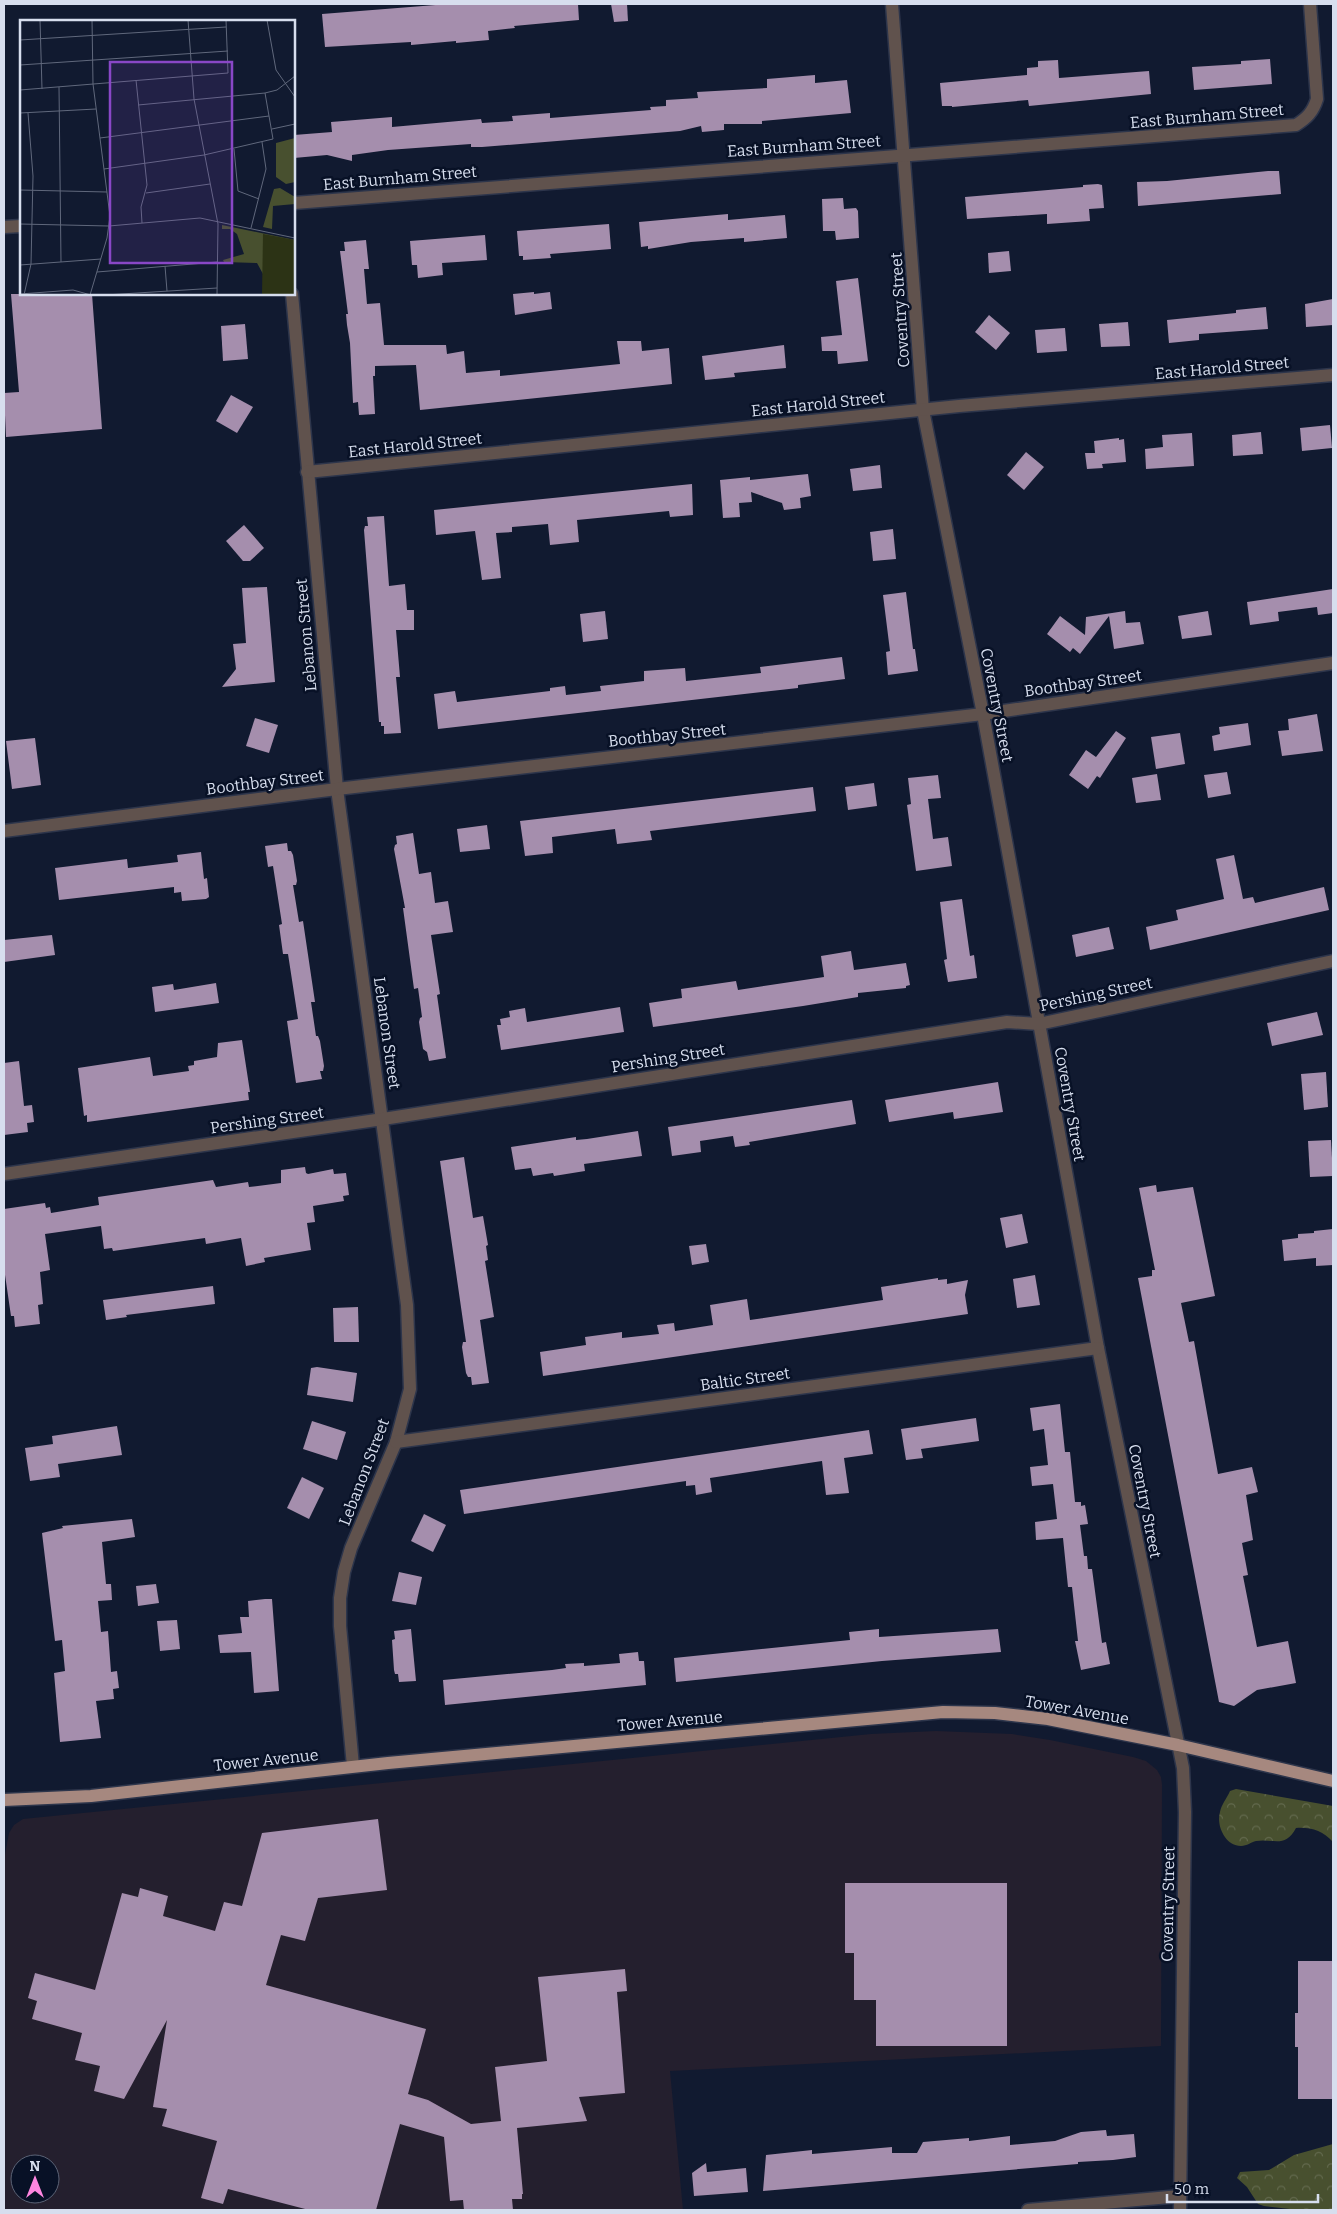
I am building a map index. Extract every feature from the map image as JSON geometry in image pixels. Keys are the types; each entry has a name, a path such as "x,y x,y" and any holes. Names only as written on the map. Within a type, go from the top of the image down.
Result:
{"main road":[{"name":"Tower Avenue","path":"4,1800 91,1796 353,1766 943,1712 995,1713 1048,1719 1333,1781"}],"street":[{"name":"Coventry Street","path":"892,4 923,410 983,714 1098,1348 1185,1787 1180,2210"},
{"name":"East Burnham Street","path":"295,203 1296,125 1305,120 1312,112 1317,99 1310,4"},
{"path":"4,227 20,226"},
{"name":"Lebanon Street","path":"292,295 307,472 338,789 407,1305 410,1355 410,1389 396,1442 351,1548 344,1572 340,1598 340,1626 353,1766"},
{"name":"East Harold Street","path":"307,472 923,410 1333,375"},
{"name":"Boothbay Street","path":"4,831 338,789 983,714 1333,663"},
{"name":"Pershing Street","path":"4,1174 383,1119 1007,1022 1039,1024 1333,961"},
{"name":"Baltic Street","path":"396,1442 1098,1348"},
{"path":"1028,2210 1180,2196"}],"shaded area":[{"path":"936,1731 1012,1734 1050,1740 1146,1761 1157,1770 1161,1777 1161,2046 670,2071 683,2210 4,2210 4,1860 9,1833 14,1825 23,1819 871,1734"}],"green space":[{"path":"1236,1789 1333,1806 1333,1842 1321,1832 1312,1829 1296,1828 1283,1841 1262,1840 1241,1846 1230,1843 1223,1834 1219,1817 1230,1791"},
{"path":"1333,2144 1333,2210 1299,2210 1258,2204 1247,2187 1237,2178 1240,2172 1269,2170 1294,2155"}],"building":[{"path":"448,4 578,4 579,20 514,26 515,28 488,31 489,40 411,45 411,42 325,47 322,14"},
{"path":"611,4 627,4 628,21 614,22"},
{"path":"1270,59 1272,84 1194,90 1192,67 1241,64 1241,61"},
{"path":"1058,60 1059,78 1149,71 1151,94 1029,106 1028,100 952,107 942,106 940,83 1027,75 1027,68 1038,67 1038,61"},
{"path":"815,75 815,83 847,80 851,113 762,121 762,124 724,124 724,130 702,132 701,126 680,131 482,147 471,147 471,144 388,150 352,155 352,161 327,155 295,158 295,135 332,132 331,122 392,117 392,127 481,119 482,123 513,121 512,116 550,113 550,118 651,110 650,107 666,106 666,100 698,98 697,92 767,88 767,79"},
{"path":"1279,171 1281,194 1138,206 1137,182 1167,181"},
{"path":"1083,185 1102,185 1104,208 1089,209 1090,221 1047,224 1047,214 967,219 965,197 1083,187"},
{"path":"843,198 844,209 856,208 858,211 859,238 836,240 835,231 823,231 822,199"},
{"path":"728,214 728,220 785,215 787,238 744,242 744,238 691,242 648,249 648,246 641,247 639,222"},
{"path":"609,224 611,249 550,254 551,258 523,260 523,256 519,256 517,231"},
{"path":"485,235 487,260 442,263 443,275 418,278 417,265 412,265 410,241"},
{"path":"366,240 369,269 364,269 367,304 380,303 384,345 446,345 447,354 464,351 466,373 500,370 500,376 620,364 617,341 641,341 642,351 669,348 672,384 420,410 416,365 375,366 375,376 373,376 375,414 359,415 358,402 353,403 350,343 346,314 348,314 340,251 345,251 344,242"},
{"path":"1009,251 1011,271 989,273 988,253"},
{"path":"858,278 868,361 838,364 837,351 822,351 821,337 842,335 836,281"},
{"path":"534,292 534,294 550,292 552,309 515,315 513,294"},
{"path":"11,294 92,295 102,429 6,437 4,393 19,392"},
{"path":"1333,299 1333,325 1306,327 1305,304"},
{"path":"1266,307 1268,329 1199,334 1199,340 1169,343 1167,320 1236,313 1236,310"},
{"path":"989,315 1010,333 996,350 975,332"},
{"path":"1128,322 1130,346 1101,347 1099,324"},
{"path":"245,324 248,359 223,361 221,326"},
{"path":"1065,328 1067,351 1037,353 1035,330"},
{"path":"784,345 786,368 734,373 735,377 705,380 702,356"},
{"path":"231,395 253,407 237,433 216,421"},
{"path":"1330,425 1332,448 1302,451 1300,428"},
{"path":"1261,432 1263,454 1233,456 1232,435"},
{"path":"1192,433 1194,466 1146,469 1145,449 1163,447 1162,435"},
{"path":"1119,438 1119,440 1124,439 1126,462 1102,464 1103,468 1087,469 1085,453 1095,453 1094,441"},
{"path":"1026,452 1044,467 1024,490 1007,475"},
{"path":"880,465 882,488 853,491 850,469"},
{"path":"808,474 811,496 800,498 801,508 784,510 782,503 751,492 752,502 739,503 740,517 723,518 720,480 750,477 750,480"},
{"path":"692,484 693,515 670,517 669,511 577,520 579,542 550,545 548,524 512,527 512,532 496,533 501,578 482,580 475,531 436,535 434,510"},
{"path":"384,516 389,586 405,584 407,610 414,610 414,630 396,630 400,677 396,677 401,733 384,734 384,726 381,726 381,722 379,722 364,530 365,526 368,526 367,517"},
{"path":"244,525 264,548 250,561 243,561 226,541"},
{"path":"893,529 896,559 873,561 870,532"},
{"path":"267,587 275,682 222,687 236,669 233,644 246,643 242,588"},
{"path":"1333,589 1333,613 1318,615 1317,607 1278,612 1279,621 1250,625 1247,602"},
{"path":"906,592 913,649 915,649 918,671 888,675 886,652 890,651 883,595"},
{"path":"605,611 608,639 583,642 580,614"},
{"path":"1125,611 1126,623 1140,622 1144,644 1114,649 1109,616 1080,654 1073,648 1070,652 1047,634 1060,616 1085,635 1086,617"},
{"path":"1208,611 1212,635 1182,639 1178,616"},
{"path":"842,657 845,679 798,685 798,688 438,729 434,694 455,691 457,702 550,691 550,688 565,686 566,695 601,691 600,686 644,681 644,671 685,668 686,681 761,673 760,667"},
{"path":"1317,714 1323,751 1282,756 1278,731 1289,730 1288,719"},
{"path":"255,718 278,725 269,753 246,746"},
{"path":"1248,723 1251,745 1214,751 1212,736 1220,734 1219,727"},
{"path":"1116,731 1126,738 1100,778 1097,776 1088,789 1069,775 1086,750 1096,757"},
{"path":"1180,733 1185,764 1156,769 1151,737"},
{"path":"35,738 41,785 12,789 6,741"},
{"path":"1227,772 1231,794 1208,798 1204,775"},
{"path":"1157,774 1161,800 1136,803 1132,778"},
{"path":"938,775 941,798 928,799 933,839 948,837 952,866 916,871 907,805 911,804 908,778"},
{"path":"874,783 877,806 848,810 845,787"},
{"path":"813,787 816,811 650,831 652,840 617,844 615,829 552,837 553,853 525,856 520,821"},
{"path":"487,825 490,849 460,852 457,829"},
{"path":"413,833 419,874 431,872 435,903 448,901 453,932 431,935 440,994 437,995 446,1058 429,1061 427,1052 423,1049 419,1022 422,1017 418,988 414,989 403,908 405,908 394,849 397,844 396,836"},
{"path":"287,843 288,851 291,851 293,855 297,881 296,885 293,885 299,922 303,921 315,1002 311,1002 316,1036 318,1036 320,1041 324,1066 323,1071 320,1071 322,1079 296,1083 287,1021 298,1019 288,954 283,954 279,925 282,924 273,866 268,867 265,846"},
{"path":"201,852 204,879 207,878 209,897 206,899 182,901 181,892 174,893 174,887 59,900 55,868 127,859 128,868 178,862 177,855"},
{"path":"1234,855 1243,899 1253,897 1255,903 1324,887 1329,910 1150,950 1146,927 1178,920 1176,910 1224,899 1216,859"},
{"path":"962,899 970,956 974,955 977,978 948,982 944,960 947,959 940,902"},
{"path":"1109,927 1114,949 1076,957 1072,935"},
{"path":"52,935 55,955 4,962 4,940"},
{"path":"851,951 854,970 906,963 910,985 906,986 906,988 858,993 858,997 803,1006 653,1027 649,1003 682,998 681,989 736,981 738,990 824,977 821,956"},
{"path":"216,983 219,1003 155,1012 152,987 173,984 174,990"},
{"path":"620,1007 624,1032 501,1050 497,1025 501,1025 500,1019 510,1017 509,1011 525,1008 527,1022"},
{"path":"1317,1012 1323,1035 1272,1046 1267,1023"},
{"path":"242,1040 250,1092 248,1092 249,1100 87,1122 87,1115 84,1116 78,1068 150,1057 153,1076 189,1071 188,1066 194,1065 194,1061 217,1057 218,1043"},
{"path":"19,1061 24,1106 32,1105 34,1122 27,1123 28,1132 4,1135 4,1063"},
{"path":"1326,1072 1328,1107 1304,1110 1301,1074"},
{"path":"998,1082 1003,1112 954,1119 953,1112 889,1122 885,1100"},
{"path":"852,1100 856,1124 749,1142 750,1145 735,1147 733,1136 700,1141 701,1152 672,1156 668,1127"},
{"path":"638,1131 642,1156 584,1164 585,1171 554,1176 553,1173 533,1176 531,1168 515,1170 511,1147 576,1137 576,1140 587,1139"},
{"path":"1331,1140 1333,1176 1310,1177 1308,1141"},
{"path":"464,1157 473,1218 483,1216 488,1245 486,1246 488,1260 485,1261 494,1317 480,1320 489,1383 472,1385 471,1377 468,1377 466,1373 462,1347 463,1342 466,1342 440,1161"},
{"path":"305,1167 308,1174 333,1169 334,1174 346,1173 349,1195 343,1196 344,1201 313,1206 315,1222 307,1223 311,1250 264,1258 265,1262 246,1266 241,1238 206,1244 205,1238 113,1251 112,1248 104,1249 101,1226 45,1234 50,1270 40,1272 43,1304 38,1305 40,1324 15,1327 14,1316 11,1316 4,1268 4,1209 45,1203 46,1208 50,1207 51,1213 99,1205 98,1197 213,1180 216,1187 248,1182 249,1187 281,1183 281,1170"},
{"path":"1156,1185 1157,1192 1193,1187 1215,1296 1181,1303 1189,1342 1194,1341 1218,1474 1252,1467 1258,1492 1246,1495 1253,1540 1242,1543 1248,1575 1243,1576 1257,1647 1288,1641 1296,1683 1257,1690 1234,1706 1219,1702 1138,1278 1152,1276 1152,1270 1155,1270 1139,1188"},
{"path":"1022,1214 1028,1243 1006,1248 1000,1218"},
{"path":"1333,1229 1333,1265 1316,1266 1316,1258 1284,1261 1282,1240 1298,1238 1298,1234"},
{"path":"706,1244 709,1262 692,1265 689,1246"},
{"path":"1035,1275 1040,1305 1017,1308 1013,1279"},
{"path":"938,1278 938,1280 947,1279 947,1284 968,1280 965,1295 968,1314 543,1376 540,1352 586,1345 585,1337 622,1332 622,1338 659,1334 657,1325 674,1323 675,1331 713,1325 710,1305 747,1299 750,1320 883,1300 881,1287"},
{"path":"213,1286 215,1304 126,1315 127,1317 106,1320 103,1300"},
{"path":"358,1307 359,1342 334,1342 333,1308"},
{"path":"317,1367 357,1373 353,1402 307,1395 311,1368"},
{"path":"1060,1404 1065,1452 1070,1452 1075,1502 1081,1502 1081,1506 1085,1505 1088,1524 1080,1525 1084,1556 1087,1556 1088,1569 1092,1569 1102,1643 1106,1642 1110,1664 1081,1670 1075,1641 1078,1641 1072,1587 1068,1587 1063,1538 1036,1540 1035,1522 1057,1519 1053,1484 1032,1486 1030,1467 1048,1465 1044,1429 1033,1431 1030,1408"},
{"path":"976,1418 979,1441 921,1449 923,1458 906,1460 901,1429"},
{"path":"312,1421 346,1432 337,1460 303,1449"},
{"path":"117,1426 122,1455 58,1464 60,1477 30,1481 25,1448 53,1444 52,1436"},
{"path":"869,1430 873,1454 844,1458 849,1493 826,1495 822,1461 710,1478 712,1492 696,1495 695,1485 686,1486 686,1481 464,1514 460,1490"},
{"path":"302,1477 324,1488 309,1519 287,1508"},
{"path":"424,1514 446,1525 433,1552 411,1541"},
{"path":"132,1519 135,1537 102,1542 106,1584 111,1584 112,1600 98,1601 101,1632 108,1631 111,1672 117,1671 119,1688 113,1689 114,1699 96,1701 101,1738 60,1742 54,1673 65,1671 62,1640 55,1641 42,1533 63,1528 62,1526"},
{"path":"399,1572 422,1577 416,1605 392,1601"},
{"path":"156,1584 159,1603 138,1606 136,1586"},
{"path":"272,1599 279,1691 254,1693 251,1652 220,1653 218,1635 242,1633 240,1617 249,1617 248,1601"},
{"path":"177,1620 180,1649 160,1651 157,1621"},
{"path":"411,1629 416,1681 399,1682 398,1674 395,1674 394,1670 392,1640 395,1639 394,1631"},
{"path":"879,1629 879,1637 998,1629 1001,1652 882,1661 676,1682 674,1658 850,1640 849,1632"},
{"path":"638,1652 639,1661 644,1661 646,1685 445,1705 443,1680 552,1670 566,1668 565,1664 584,1663 584,1666 620,1663 619,1654"},
{"path":"378,1819 387,1890 318,1898 305,1941 281,1935 266,1985 426,2029 408,2094 428,2100 471,2124 501,2121 495,2067 547,2061 538,1977 625,1969 627,1991 617,1992 625,2093 579,2097 587,2121 517,2128 523,2194 522,2199 512,2199 513,2210 464,2210 463,2200 450,2201 444,2137 400,2124 376,2210 309,2210 228,2189 223,2204 201,2198 217,2141 162,2126 167,2109 153,2107 167,2020 124,2099 94,2091 100,2066 75,2060 82,2033 32,2019 37,2001 28,1998 35,1973 95,1990 122,1893 138,1897 140,1888 168,1896 163,1916 215,1931 224,1902 242,1906 262,1833"},
{"path":"845,1883 1007,1883 1007,2046 876,2046 876,2000 854,2000 854,1953 845,1953"},
{"path":"1298,1961 1333,1961 1333,2099 1298,2099 1298,2047 1295,2047 1295,2013 1298,2013"},
{"path":"1106,2130 1107,2136 1134,2134 1136,2157 1078,2162 1078,2164 763,2191 766,2155 812,2150 812,2154 892,2147 892,2153 917,2153 923,2142 969,2138 969,2141 1010,2136 1010,2145 1055,2141 1081,2132"},
{"path":"706,2163 707,2172 746,2168 748,2192 694,2196 692,2173"}]}
